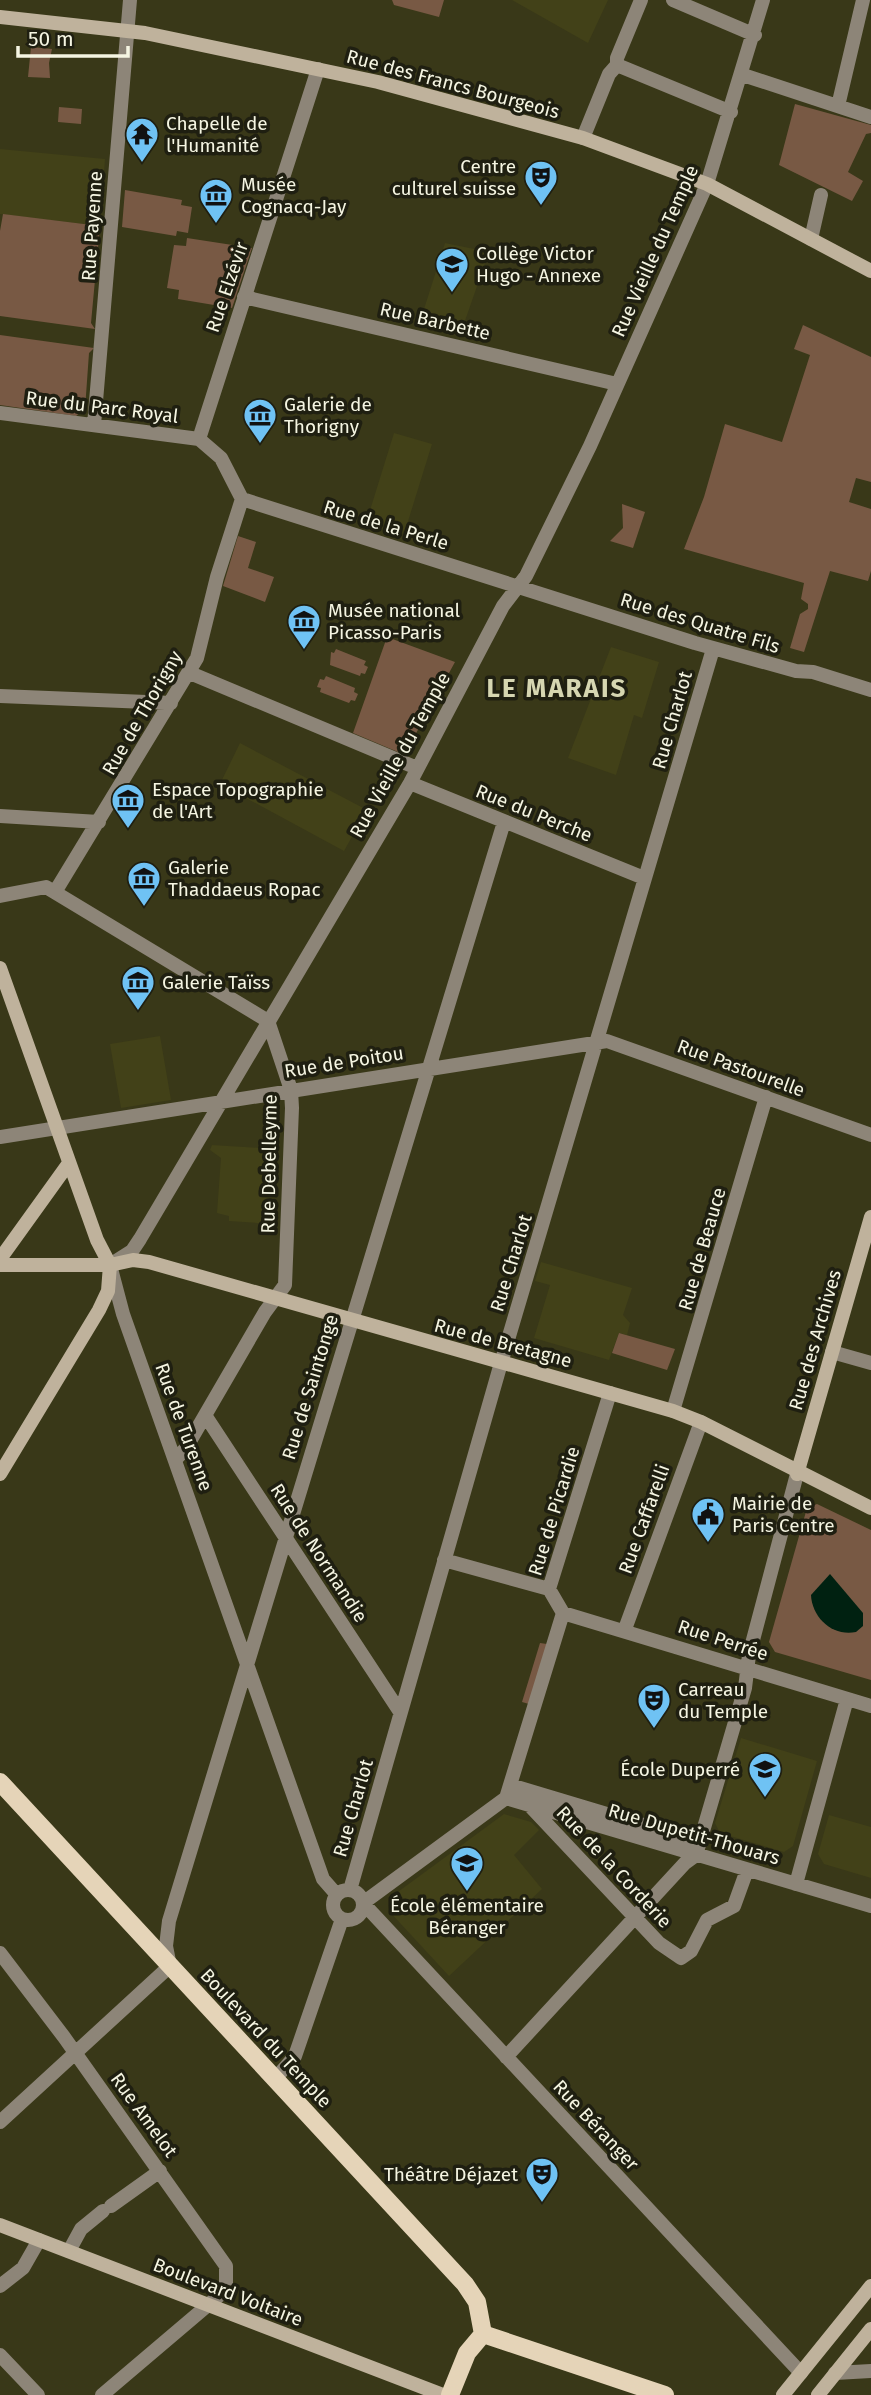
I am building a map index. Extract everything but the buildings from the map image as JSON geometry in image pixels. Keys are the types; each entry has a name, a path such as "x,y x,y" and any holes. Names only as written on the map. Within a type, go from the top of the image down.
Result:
{"main road":[{"name":"Boulevard du Temple","path":"0,1782 465,2284 477,2302 483,2333"},
{"path":"450,2395 467,2353 483,2333 665,2395"}],"street":[{"name":"Rue Payenne","path":"94,425 130,0"},
{"path":"583,138 610,75 617,65 618,56 641,0"},
{"path":"673,0 755,35"},
{"name":"Rue Vieille du Temple","path":"110,1265 132,1251 140,1239 410,783 503,606 519,586 590,446 707,184 743,75 763,0"},
{"path":"838,106 863,0"},
{"name":"Rue des Francs Bourgeois","path":"0,17 127,30 318,69 583,138 707,184 871,271"},
{"path":"617,65 624,65 731,112"},
{"name":"Rue Elzévir","path":"199,439 318,69"},
{"path":"743,75 871,117"},
{"path":"811,239 821,195"},
{"name":"Rue Barbette","path":"244,297 617,384"},
{"name":"Rue du Parc Royal","path":"0,413 199,439"},
{"path":"199,439 221,458 242,499"},
{"name":"Rue de la Perle","path":"242,499 519,586"},
{"name":"Rue de Thorigny","path":"55,892 197,659 217,577 242,499"},
{"name":"Rue des Quatre Fils","path":"519,586 713,649 796,671 813,672 871,691"},
{"name":"Rue Charlot","path":"343,1893 400,1712 713,649"},
{"path":"190,673 417,768"},
{"path":"0,696 171,703"},
{"name":"Rue du Perche","path":"410,783 644,878"},
{"path":"0,816 99,822"},
{"name":"Rue de Saintonge","path":"170,1966 166,1933 504,822"},
{"path":"0,895 46,887 268,1021"},
{"name":"Rue de Turenne","path":"0,968 69,1163 110,1265 123,1314 324,1883 343,1893"},
{"name":"Rue Debelleyme","path":"176,1459 265,1312 285,1285 291,1090 268,1021"},
{"name":"Rue de Poitou","path":"0,1137 199,1108 220,1101 596,1041"},
{"name":"Rue Pastourelle","path":"596,1041 607,1041 871,1135"},
{"name":"Rue de Beauce","path":"673,1412 766,1097"},
{"path":"0,1259 69,1163"},
{"name":"Rue des Archives","path":"797,1474 871,1217"},
{"name":"Rue de Bretagne","path":"0,1265 110,1265 133,1260 149,1262 673,1412 701,1422 797,1474 871,1508"},
{"path":"0,1474 99,1310 108,1291 110,1265"},
{"path":"832,1352 871,1363"},
{"name":"Rue de Picardie","path":"563,1613 549,1589 610,1393"},
{"name":"Rue de Normandie","path":"205,1415 400,1712"},
{"name":"Rue Caffarelli","path":"625,1629 701,1422"},
{"path":"506,2057 636,1919 698,1848 745,1688 747,1668 797,1474"},
{"path":"444,1560 549,1589"},
{"path":"363,1903 359,1894 343,1893 333,1908 342,1919 351,1920 359,1916 363,1903 508,1792 563,1613"},
{"name":"Rue Perrée","path":"563,1613 625,1629 871,1706"},
{"path":"796,1884 847,1699"},
{"name":"Rue Dupetit-Thouars","path":"508,1792 529,1805 698,1848"},
{"name":"Rue Dupetit-Thouars","path":"508,1792 698,1848 747,1870 871,1906"},
{"name":"Rue de la Corderie","path":"529,1805 659,1943 681,1958 691,1951 707,1920 734,1906 747,1870"},
{"name":"Rue Béranger","path":"363,1903 801,2372"},
{"path":"275,2078 295,2056 342,1919"},
{"name":"Rue Amelot","path":"3,1956 226,2266 226,2284 220,2294 102,2395"},
{"path":"0,2122 170,1966"},
{"path":"69,2251 81,2228 160,2171"},
{"name":"Boulevard Voltaire","path":"0,2225 443,2395"},
{"path":"0,2286 23,2268 39,2240"},
{"path":"783,2395 871,2286"},
{"path":"818,2395 871,2329"},
{"path":"0,2355 38,2395"},
{"path":"835,2373 871,2371"}],"shaded area":[{"path":"392,0 444,0 439,17 394,5"},
{"path":"512,0 608,0 588,43"},
{"path":"31,47 52,49 50,78 28,77"},
{"path":"795,104 871,125 871,133 866,134 848,172 863,181 852,201 779,165"},
{"path":"59,107 82,109 81,124 58,122"},
{"path":"0,149 105,159 100,226 0,214"},
{"path":"125,190 182,200 181,205 192,207 188,233 177,231 176,236 122,227"},
{"path":"3,214 100,226 91,323 95,329 0,316 0,231"},
{"path":"187,238 252,248 232,308 178,299 179,290 167,288 174,245 186,246"},
{"name":"Collège Victor Hugo - Annexe","path":"445,243 489,252 460,335 419,325"},
{"path":"803,325 871,357 871,482 856,478 849,502 871,509 871,571 868,581 830,571 804,652 790,648 800,614 808,609 808,604 801,599 804,583 684,549 704,497 725,424 782,442 810,355 794,349"},
{"path":"0,335 94,348 89,353 85,409 76,416 0,405"},
{"path":"394,433 432,444 405,531 367,520"},
{"path":"622,504 645,512 633,548 610,541 623,528"},
{"path":"238,536 256,542 248,568 274,577 265,602 223,586"},
{"path":"387,637 455,662 408,748 398,752 353,733"},
{"path":"611,647 659,662 642,718 634,715 616,775 568,758"},
{"path":"336,649 366,661 364,665 368,667 365,674 361,673 360,676 330,665 331,652 334,653"},
{"path":"326,676 355,688 354,692 358,694 355,701 351,700 349,703 320,692 321,688 317,687 320,679 324,680"},
{"path":"240,743 367,810 344,851 220,784"},
{"path":"160,1036 171,1100 121,1108 110,1044"},
{"path":"212,1145 278,1149 274,1224 229,1221 229,1216 217,1213 221,1158 210,1150"},
{"path":"541,1262 632,1288 623,1315 630,1323 627,1335 619,1333 609,1360 534,1338 550,1285 535,1281"},
{"path":"619,1333 675,1349 667,1370 612,1353"},
{"path":"817,1504 871,1530 871,1680 775,1652 769,1642 807,1508"},
{"path":"830,1574 863,1613 863,1626 856,1632 839,1632 832,1629 815,1611 811,1595"},
{"path":"540,1643 547,1644 529,1704 522,1702"},
{"name":"École Duperré","path":"741,1738 817,1761 793,1846 784,1852 720,1833 715,1823"},
{"name":"École élémentaire Béranger","path":"504,1814 531,1822 539,1830 514,1855 542,1889 449,1976 388,1910 391,1897"},
{"path":"829,1815 871,1827 871,1878 824,1864 818,1854"}],"place":[{"name":"Chapelle de l'Humanité","path":"142,164"},
{"name":"Centre culturel suisse","path":"541,207"},
{"name":"Musée Cognacq-Jay","path":"216,225"},
{"name":"Collège Victor Hugo - Annexe","path":"452,294"},
{"name":"Galerie de Thorigny","path":"260,445"},
{"name":"Musée national Picasso-Paris","path":"304,651"},
{"name":"Espace Topographie de l'Art","path":"128,830"},
{"name":"Galerie Thaddaeus Ropac","path":"144,908"},
{"name":"Galerie Taïss","path":"138,1012"},
{"name":"Mairie de Paris Centre","path":"708,1544"},
{"name":"Carreau du Temple","path":"654,1730"},
{"name":"École Duperré","path":"765,1799"},
{"name":"École élémentaire Béranger","path":"467,1893"},
{"name":"Théâtre Déjazet","path":"542,2204"}],"district":[{"name":"LE MARAIS","path":"557,688"}]}
